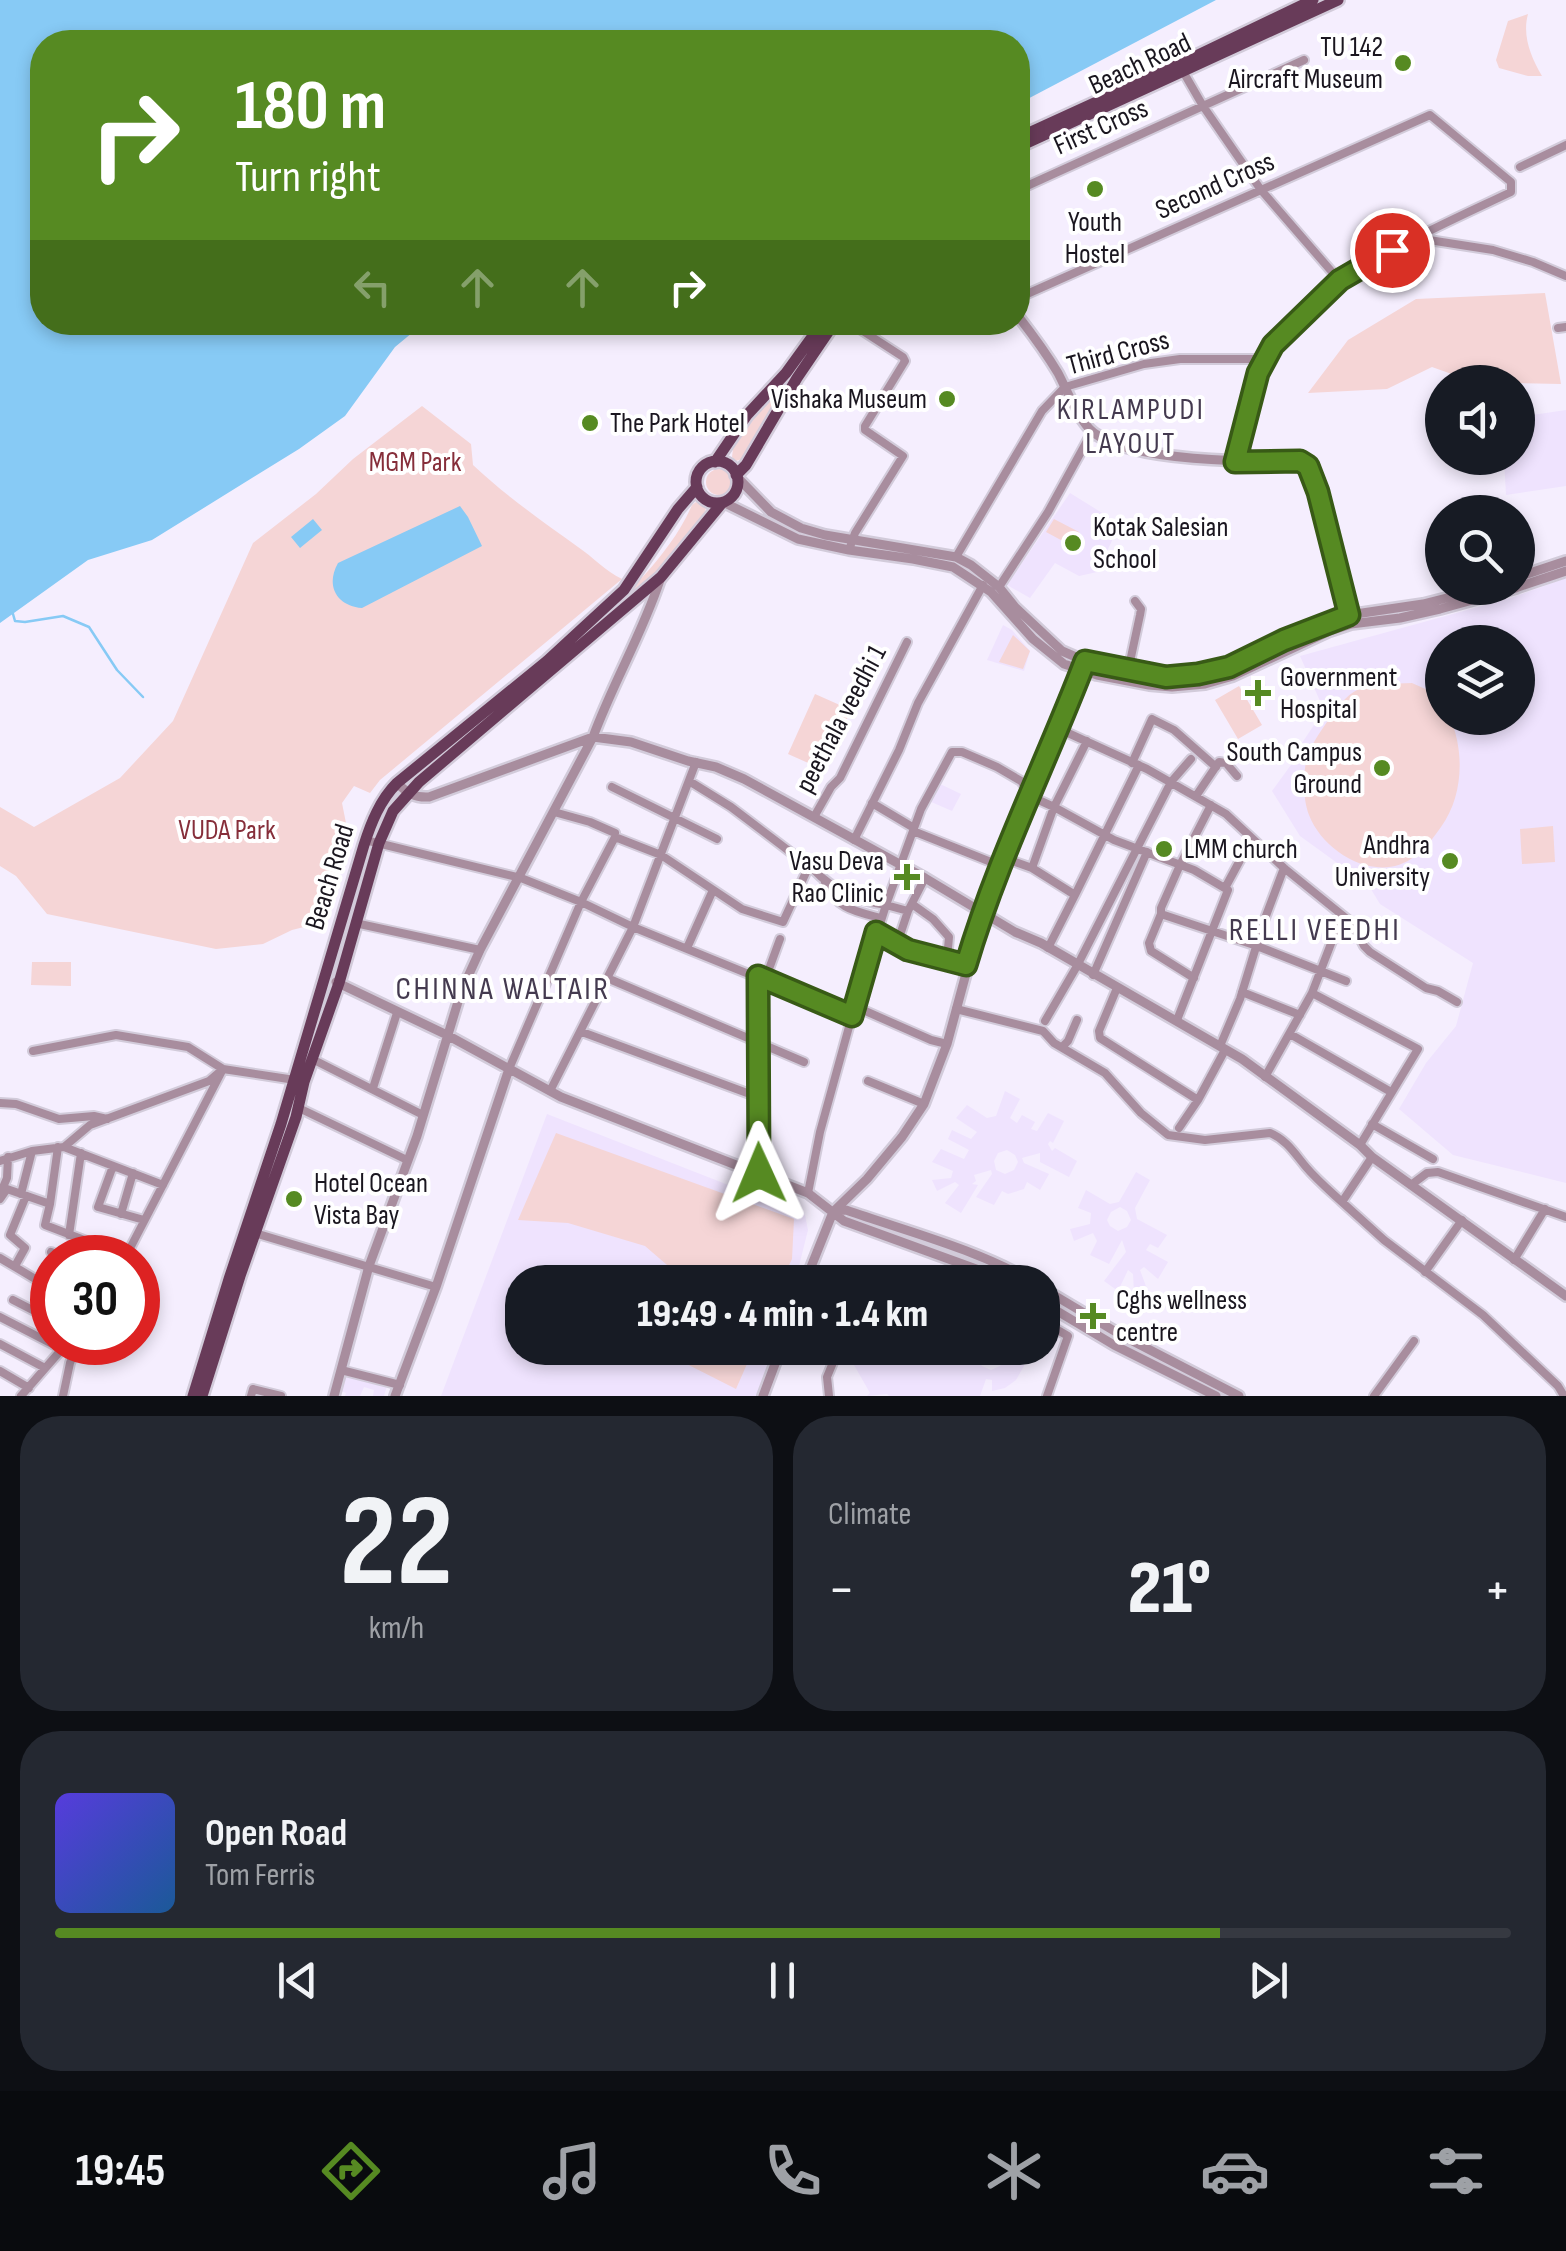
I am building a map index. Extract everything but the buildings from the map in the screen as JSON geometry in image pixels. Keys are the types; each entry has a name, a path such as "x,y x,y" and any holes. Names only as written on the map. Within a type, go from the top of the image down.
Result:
{"main road":[{"name":"Beach Road","path":"1030,141 1313,0"},
{"name":"Beach Road","path":"1030,133 1338,0"},
{"path":"715,462 747,415 814,335"},
{"path":"737,477 728,465 715,462 700,471 697,487 706,500 722,502 734,494 737,477 827,335"},
{"name":"Beach Road","path":"332,980 355,923 378,811 397,783 548,661 624,590 697,487"},
{"name":"Beach Road","path":"193,1396 332,980 372,842 407,794 661,577 722,502"},
{"name":"Beach Road","path":"202,1396 296,1116 299,1081"}],"street":[{"name":"First Cross","path":"1030,185 1304,60"},
{"path":"1180,68 1261,190 1340,280"},
{"name":"Second Cross","path":"1030,293 1430,115 1511,182 1511,192 1420,235"},
{"path":"1520,167 1566,145"},
{"path":"1235,462 1264,360 1273,345 1340,280 1420,235 1429,240 1492,250 1566,276"},
{"path":"1030,332 1092,432 1151,453 1235,462 1300,461 1308,466 1326,516 1350,620"},
{"path":"849,550 903,456 864,430 905,360 869,335"},
{"name":"Third Cross","path":"956,557 1042,411 1065,387 1144,364 1180,359 1264,360"},
{"path":"999,586 1048,512 1092,432"},
{"path":"737,477 771,512 801,528 956,557 971,564 999,586 1040,632 1083,666 1149,684 1205,684 1233,676 1350,620 1400,618 1457,605"},
{"path":"722,502 798,539 953,567 983,585 1064,664 1166,677 1198,674 1229,667 1284,640 1425,603"},
{"path":"1535,571 1566,560"},
{"path":"1535,581 1566,570"},
{"path":"334,1396 369,1266 423,1116 461,992 593,736 648,616 661,577"},
{"path":"854,840 905,738 918,703 983,585"},
{"path":"1128,671 1140,615 1136,601"},
{"name":"peethala veedhi 1","path":"814,817 840,778 907,642"},
{"path":"812,1265 834,1212 902,1137 924,1104 948,1044 966,965 1002,862 1083,666"},
{"path":"1048,948 1104,835 1152,719 1174,730 1216,766"},
{"path":"1057,728 1136,764 1226,814 1352,923 1364,946 1382,962 1457,1002"},
{"path":"397,783 407,794 430,798 593,736 631,742 744,779 1242,1058 1566,1296"},
{"path":"1032,868 1054,807 1087,742"},
{"path":"808,1194 820,1132 880,918 913,829 952,752 962,752 1021,781 1029,794 1104,835 1180,865 1225,888 1228,893 1178,1020"},
{"path":"1093,975 1171,782 1190,758"},
{"path":"1196,796 1219,762 1224,761 1237,776"},
{"path":"550,1091 633,927 696,762"},
{"path":"689,781 731,807 809,866 837,902 880,918"},
{"path":"612,787 717,839"},
{"path":"872,803 913,829 1002,862 1032,868 1074,895"},
{"path":"1194,978 1151,951 1148,943 1180,865 1211,805"},
{"path":"554,812 615,834"},
{"path":"341,1370 398,1391 509,1069 581,902 615,837 661,855 742,910 783,922 809,866"},
{"path":"1225,888 1252,838"},
{"path":"372,842 520,878 762,978 948,1044"},
{"path":"1045,1021 1143,850"},
{"path":"1179,1128 1198,1100 1223,1048 1284,868"},
{"path":"898,944 925,878"},
{"path":"825,882 870,902 910,908 933,919 949,937 947,960"},
{"path":"686,948 713,890"},
{"path":"1160,914 1346,981"},
{"path":"1265,1077 1312,993 1342,915"},
{"path":"355,923 480,950"},
{"path":"876,932 908,950 966,965"},
{"path":"759,1173 758,1041 762,978 780,939"},
{"path":"606,978 804,1062"},
{"path":"332,980 550,1091 808,1194 844,1221 965,1265"},
{"path":"1118,988 1098,1031 1100,1038 1198,1100"},
{"path":"1242,992 1300,1015"},
{"path":"1312,993 1418,1049 1360,1146"},
{"path":"956,1010 1043,1031 1062,1048 1105,1073 1168,1136 1205,1140 1277,1135 1342,1202 1384,1240 1483,1316 1564,1396"},
{"path":"373,1088 397,1013"},
{"path":"1062,1048 1078,1020"},
{"path":"582,1032 758,1097"},
{"path":"33,1051 116,1034 188,1047 223,1069 299,1081"},
{"path":"1290,1034 1391,1092"},
{"path":"318,1062 423,1116"},
{"path":"81,1153 68,1235 46,1224 61,1147 90,1126 209,1080 223,1069"},
{"path":"136,1235 223,1069"},
{"path":"868,1082 924,1104"},
{"path":"0,1103 16,1104 59,1119 108,1119"},
{"path":"304,1110 407,1160"},
{"path":"1372,1124 1433,1160"},
{"path":"0,1197 7,1178 4,1159 32,1150 61,1147 163,1185"},
{"path":"14,1266 24,1248 10,1235 24,1195 32,1150"},
{"path":"1342,1202 1372,1156"},
{"path":"113,1166 98,1208 144,1220"},
{"path":"1411,1184 1427,1173 1438,1172 1566,1216"},
{"path":"120,1214 133,1173"},
{"path":"0,1197 7,1189 50,1204"},
{"path":"1514,1260 1545,1209"},
{"path":"834,1212 846,1210 1000,1265"},
{"path":"1426,1272 1462,1220"},
{"path":"255,1233 436,1287"},
{"path":"0,1258 30,1276"},
{"path":"1060,1299 1120,1335 1239,1396"},
{"path":"13,1300 30,1309"},
{"path":"1060,1313 1114,1345 1216,1396"},
{"path":"0,1316 30,1330"},
{"path":"1060,1331 1068,1336 1060,1359"},
{"path":"1374,1396 1414,1342"},
{"path":"0,1344 45,1368"},
{"path":"21,1396 48,1365"},
{"path":"63,1396 70,1365"},
{"path":"763,1396 775,1365"},
{"path":"829,1396 827,1377 832,1365"},
{"path":"1047,1396 1058,1365"},
{"path":"0,1371 29,1388"},
{"path":"251,1396 253,1390 281,1396"}],"shaded area":[{"path":"1566,410 1566,486 1506,495 1505,475 1535,475 1535,415"},
{"name":"Kotak Salesian School","path":"1070,493 1120,524 1097,572 1079,576 1055,563 1030,598 1007,585"},
{"name":"Andhra University","path":"1566,578 1566,1183 1453,1155 1399,1109 1426,1063 1456,1026 1473,963 1380,904 1369,886 1300,836 1272,791 1324,710 1300,656 1486,605 1535,605 1535,589"},
{"path":"1003,625 1030,651 1024,671 987,660"},
{"name":"Government Hospital","path":"1263,679 1271,697 1252,706 1244,688"},
{"path":"938,783 961,794 952,811 929,801"},
{"path":"1005,1091 1020,1099 1010,1118 1017,1123 1022,1115 1035,1122 1031,1129 1037,1131 1048,1113 1064,1121 1053,1143 1048,1144 1052,1151 1055,1148 1077,1161 1069,1177 1040,1162 1040,1153 1022,1158 1024,1163 1049,1174 1040,1190 1027,1182 1024,1189 1008,1194 1002,1191 994,1205 976,1197 991,1170 974,1175 976,1181 972,1184 978,1185 961,1213 945,1203 959,1185 955,1182 937,1191 932,1180 951,1178 953,1171 932,1162 941,1149 964,1159 969,1150 948,1139 952,1130 971,1139 977,1132 956,1118 967,1105 987,1118 996,1116","holes":["1007,1150 1018,1162 1014,1170 1005,1174 996,1170 994,1161 998,1153"]},
{"path":"547,1114 805,1215 808,1230 799,1265 505,1265 505,1365 767,1365 757,1396 441,1396"},
{"path":"1136,1172 1150,1180 1135,1208 1137,1219 1167,1235 1158,1248 1150,1244 1146,1250 1168,1262 1158,1279 1144,1267 1140,1270 1147,1289 1134,1292 1133,1274 1128,1270 1118,1291 1104,1281 1126,1252 1122,1240 1109,1264 1090,1255 1097,1241 1093,1233 1074,1241 1070,1229 1090,1224 1091,1213 1078,1208 1086,1190 1110,1204 1119,1202","holes":["1120,1207 1131,1220 1127,1227 1118,1231 1110,1226 1107,1220 1111,1212"]},
{"path":"854,1365 981,1365 991,1370 1001,1365 1024,1365 1016,1380 1005,1388 992,1391 992,1380 986,1379 980,1396 867,1396 870,1393"},
{"path":"343,1373 387,1386 384,1396 373,1396 374,1390 364,1387 360,1396 345,1396 338,1390"}],"green space":[{"path":"1528,14 1529,46 1542,76 1499,68 1496,60 1508,21"},
{"path":"1545,293 1561,384 1535,383 1535,365 1425,365 1425,370 1387,389 1308,393 1348,340 1416,299"},
{"path":"771,400 775,406 745,458 736,461 733,449 766,401"},
{"name":"VUDA Park","path":"422,406 471,444 473,465 524,508 622,579 380,780 370,793 354,786 342,803 346,823 353,826 336,865 324,922 292,930 263,944 216,949 47,914 16,876 0,866 0,807 34,827 120,778 173,721 253,543"},
{"path":"719,469 728,473 732,482 728,491 719,495 710,491 706,482 710,473"},
{"path":"696,502 706,508 688,539 584,637 658,559"},
{"path":"1054,519 1079,532 1072,546 1046,532"},
{"path":"1013,635 1030,651 1023,669 999,662"},
{"name":"South Campus Ground","path":"1412,683 1425,689 1425,735 1456,735 1460,760 1454,802 1432,839 1401,864 1385,867 1354,861 1327,842 1309,815 1304,781 1309,751 1337,708 1349,695 1372,686"},
{"path":"1239,686 1262,725 1238,739 1215,700"},
{"path":"815,694 851,710 824,770 788,754"},
{"path":"1553,826 1555,862 1522,864 1520,829"},
{"path":"32,962 71,962 71,986 31,985"},
{"path":"556,1133 794,1219 792,1259 789,1265 667,1265 645,1246 568,1223 518,1220"},
{"path":"689,1365 747,1365 736,1389"}],"water":[{"path":"0,0 1216,0 1030,98 1030,30 30,30 30,335 410,335 395,347 345,416 299,449 152,540 88,560 0,623"},
{"path":"460,506 482,546 362,608 340,599 333,587 338,563"},
{"path":"313,519 322,530 300,548 291,537"}],"waterway":[{"path":"13,614 15,621 63,616 89,627 117,670 143,697"}],"place":[{"name":"TU 142 Aircraft Museum","path":"1403,63"},
{"name":"Youth Hostel","path":"1095,189"},
{"name":"Vishaka Museum","path":"947,399"},
{"name":"The Park Hotel","path":"590,423"},
{"name":"Kotak Salesian School","path":"1073,543"},
{"name":"Government Hospital","path":"1258,693"},
{"name":"South Campus Ground","path":"1382,768"},
{"name":"LMM church","path":"1164,849"},
{"name":"Andhra University","path":"1450,861"},
{"name":"Vasu Deva Rao Clinic","path":"907,877"},
{"name":"Hotel Ocean Vista Bay","path":"294,1199"},
{"name":"Cghs wellness centre","path":"1093,1316"}],"district":[{"name":"KIRLAMPUDI LAYOUT","path":"1131,427"},
{"name":"RELLI VEEDHI","path":"1315,930"},
{"name":"CHINNA WALTAIR","path":"503,989"}],"route":[{"path":"759,1173 758,976 852,1016 876,932 908,950 966,965 1029,794 1085,661 1166,677 1198,674 1229,667 1349,615 1326,516 1308,466 1300,461 1235,462 1258,373 1273,345 1340,280 1392,250"}],"park label":[{"name":"MGM Park","path":"415,462"}]}
